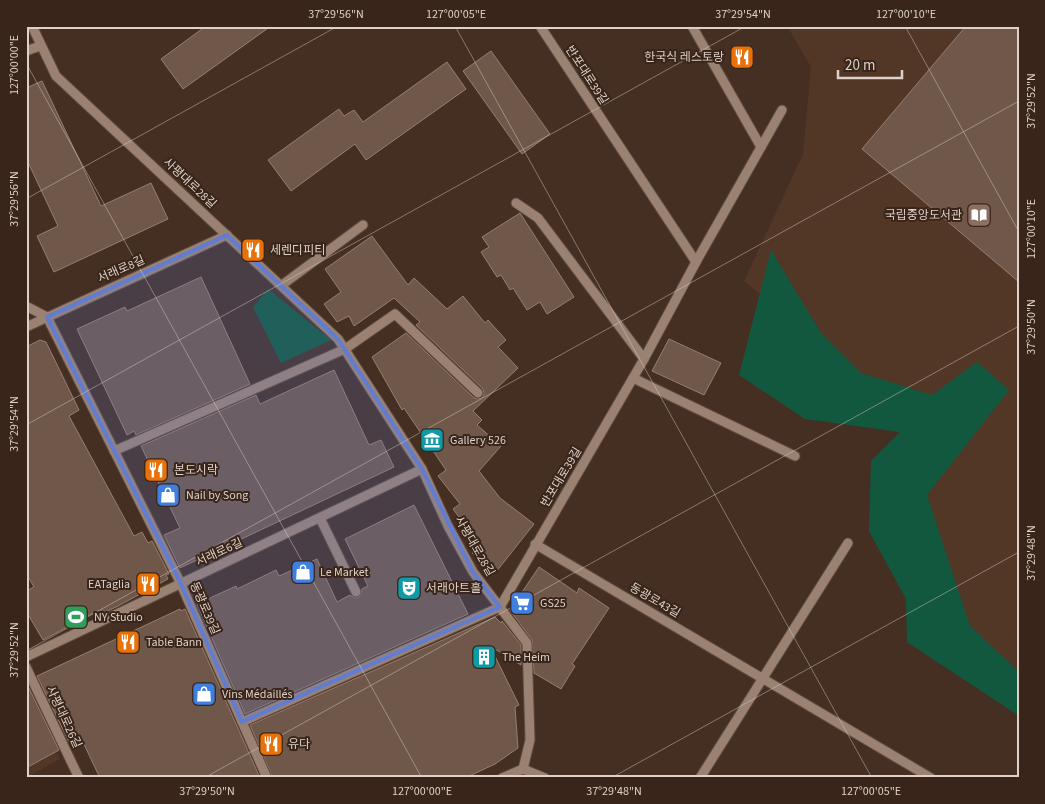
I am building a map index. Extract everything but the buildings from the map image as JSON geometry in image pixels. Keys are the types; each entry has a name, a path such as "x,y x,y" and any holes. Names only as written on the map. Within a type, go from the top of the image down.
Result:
{"street":[{"name":"사평대로28길","path":"32,26 56,76 282,286 338,339 345,349 422,470 448,526 473,572 527,643 530,740 524,769"},
{"name":"반포대로39길","path":"540,26 696,262"},
{"path":"692,26 761,147"},
{"path":"26,51 40,46"},
{"name":"반포대로39길","path":"500,607 644,359 696,262 782,110"},
{"path":"516,204 538,218 644,359"},
{"path":"282,286 364,225"},
{"name":"서래로8길","path":"26,327 227,235"},
{"path":"26,306 47,317"},
{"path":"114,451 345,349 395,314 478,393"},
{"name":"동광로39길","path":"47,317 180,584 268,778"},
{"path":"633,378 795,456"},
{"name":"서래로6길","path":"26,657 422,470"},
{"path":"320,518 356,592"},
{"path":"700,778 848,543"},
{"name":"동광로43길","path":"535,544 931,778"},
{"path":"242,722 500,607"},
{"name":"사평대로26길","path":"26,667 79,778"},
{"path":"502,778 524,769 545,778"}],"highlighted area":[{"path":"227,235 338,339 422,469 473,572 500,607 242,722 179,580 47,317"}],"shaded area":[{"path":"787,26 1019,26 1019,699 951,634 897,511 949,450 744,281 803,154 811,67"},
{"path":"26,690 60,759 26,778"}],"green space":[{"path":"771,250 821,333 861,373 932,395 977,362 1009,390 927,495 970,626 1019,672 1019,716 907,642 906,599 869,531 871,461 900,432 805,419 739,375"},
{"path":"268,289 331,340 281,363 253,307"}],"place":[{"name":"한국식 레스토랑","path":"742,57"},
{"name":"국립중앙도서관","path":"979,215"},
{"name":"세렌디피티","path":"253,250"},
{"name":"Gallery 526","path":"432,440"},
{"name":"본도시락","path":"156,470"},
{"name":"Nail by Song","path":"168,495"},
{"name":"Le Market","path":"303,572"},
{"name":"EATaglia","path":"148,584"},
{"name":"서래아트홀","path":"409,588"},
{"name":"GS25","path":"522,603"},
{"name":"NY Studio","path":"76,617"},
{"name":"Table Bann","path":"128,642"},
{"name":"The Heim","path":"484,657"},
{"name":"Vins Médaillés","path":"204,694"},
{"name":"유다","path":"271,744"}]}
